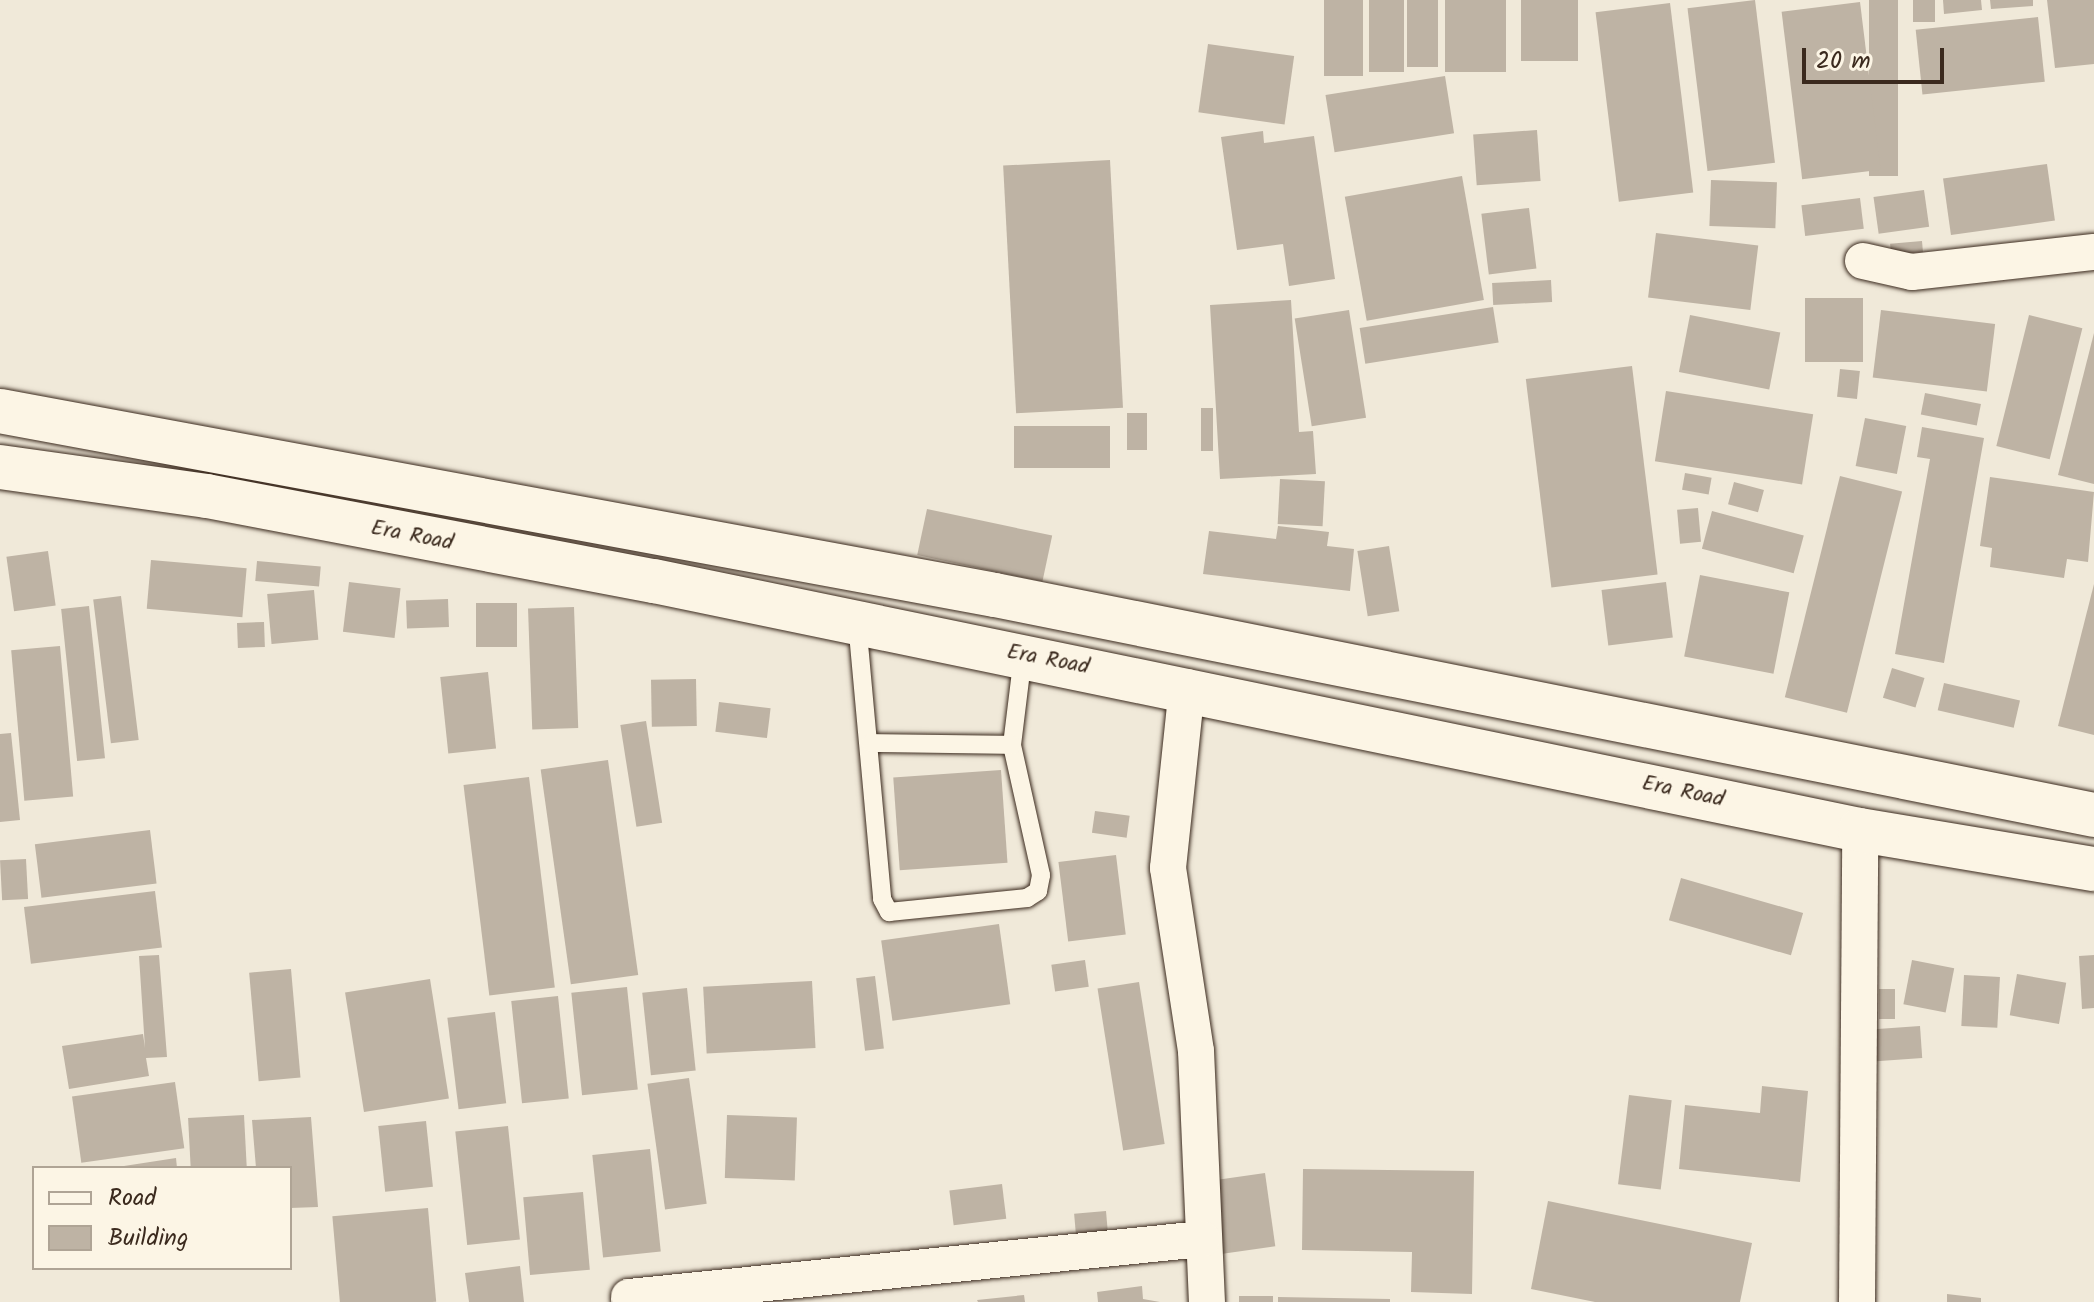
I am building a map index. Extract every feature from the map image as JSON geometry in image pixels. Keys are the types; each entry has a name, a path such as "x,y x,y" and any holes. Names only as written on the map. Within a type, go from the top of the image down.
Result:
{"main road":[{"path":"0,411 1041,604 2094,815"},
{"name":"Era Road","path":"0,467 207,496 1187,687 1860,830 2094,869"}],"street":[{"path":"1863,261 1912,272 2094,252"},
{"path":"1187,687 1168,868 1196,1051 1207,1302"},
{"path":"1857,1302 1860,830"},
{"path":"629,1297 1202,1239"}],"lane":[{"path":"857,622 871,743 882,899 889,912 902,914 1027,898 1038,891 1041,875 1012,745 1023,655"},
{"path":"871,743 1012,745"}],"building":[{"path":"1324,0 1363,0 1363,76 1324,76"},
{"path":"1369,0 1404,0 1404,72 1369,72"},
{"path":"1407,0 1438,0 1438,67 1407,67"},
{"path":"1445,0 1506,0 1506,72 1445,72"},
{"path":"1521,0 1578,0 1578,61 1521,61"},
{"path":"1755,0 1775,163 1707,171 1688,8"},
{"path":"1869,0 1898,0 1898,176 1869,176"},
{"path":"1913,0 1935,0 1935,22 1913,22"},
{"path":"1943,0 1981,0 1982,10 1944,14"},
{"path":"1990,0 2033,0 2033,6 1991,9"},
{"path":"2047,0 2094,0 2094,64 2055,68"},
{"path":"1860,2 1881,170 1802,179 1782,12"},
{"path":"1670,3 1693,193 1619,202 1596,12"},
{"path":"2038,17 2045,82 1922,95 1916,30"},
{"path":"1208,44 1294,56 1285,124 1198,112"},
{"path":"1445,76 1454,133 1335,152 1325,95"},
{"path":"1537,130 1541,181 1477,185 1473,134"},
{"path":"1263,131 1264,143 1314,136 1335,279 1289,286 1283,244 1237,250 1221,137"},
{"path":"1110,160 1123,408 1016,413 1003,166"},
{"path":"2047,164 2055,220 1951,235 1943,179"},
{"path":"1462,176 1484,300 1367,321 1345,197"},
{"path":"1711,180 1777,182 1775,228 1709,226"},
{"path":"1924,190 1929,227 1879,234 1873,197"},
{"path":"1860,198 1864,229 1805,236 1801,205"},
{"path":"1529,208 1536,269 1489,274 1481,214"},
{"path":"1656,233 1758,246 1750,310 1648,298"},
{"path":"1922,241 1923,252 1891,255 1890,244"},
{"path":"1551,280 1552,302 1493,305 1492,283"},
{"path":"1805,298 1863,298 1863,362 1805,362"},
{"path":"1291,300 1299,432 1313,431 1316,474 1220,479 1210,305"},
{"path":"1493,307 1499,343 1365,364 1360,328"},
{"path":"1349,310 1366,418 1312,426 1295,319"},
{"path":"1881,310 1995,324 1987,392 1873,377"},
{"path":"1690,315 1780,333 1769,389 1679,372"},
{"path":"2029,315 2082,328 2050,459 1996,446"},
{"path":"2094,333 2094,484 2058,475"},
{"path":"1632,366 1658,574 1551,587 1526,379"},
{"path":"1840,369 1860,371 1857,399 1837,397"},
{"path":"1666,391 1813,414 1802,484 1655,461"},
{"path":"1925,393 1981,404 1977,425 1921,415"},
{"path":"1201,408 1213,408 1213,451 1201,451"},
{"path":"1127,413 1147,413 1147,450 1127,450"},
{"path":"1865,418 1906,426 1897,474 1856,466"},
{"path":"1014,426 1110,426 1110,468 1014,468"},
{"path":"1922,427 1984,438 1944,663 1895,654 1930,459 1917,457"},
{"path":"1685,473 1712,478 1709,494 1682,490"},
{"path":"1840,476 1902,491 1847,713 1785,697"},
{"path":"1990,477 2094,492 2088,562 2067,559 2064,578 1990,567 1992,548 1980,546"},
{"path":"1280,479 1325,481 1323,526 1278,524"},
{"path":"1734,482 1764,490 1758,512 1728,504"},
{"path":"1698,508 1701,542 1680,544 1677,510"},
{"path":"927,509 1052,536 1042,582 917,555"},
{"path":"1712,511 1804,536 1794,573 1702,549"},
{"path":"1278,526 1329,532 1327,546 1354,549 1350,591 1203,574 1209,531 1276,539"},
{"path":"1389,546 1399,611 1368,616 1357,551"},
{"path":"48,551 56,605 14,611 6,557"},
{"path":"151,560 247,568 242,617 147,609"},
{"path":"257,561 321,567 319,587 255,581"},
{"path":"1700,575 1789,592 1773,674 1684,656"},
{"path":"349,582 401,588 395,638 343,632"},
{"path":"1666,582 1673,638 1608,646 1601,590"},
{"path":"2094,584 2094,735 2058,726"},
{"path":"314,590 318,640 272,644 267,594"},
{"path":"121,596 139,740 111,743 93,599"},
{"path":"448,599 449,627 407,628 406,600"},
{"path":"476,603 517,603 517,647 476,647"},
{"path":"89,606 105,758 77,761 61,609"},
{"path":"574,607 578,728 532,730 528,609"},
{"path":"264,622 265,647 238,648 237,623"},
{"path":"60,646 73,796 24,801 11,650"},
{"path":"1892,668 1925,678 1915,708 1883,698"},
{"path":"488,672 496,749 448,754 440,677"},
{"path":"696,679 697,726 652,727 651,680"},
{"path":"1944,683 2020,701 2014,728 1938,710"},
{"path":"719,702 771,708 767,738 715,732"},
{"path":"646,721 662,823 636,827 620,725"},
{"path":"11,733 20,820 0,822 0,734"},
{"path":"608,760 638,975 571,984 541,769"},
{"path":"1001,770 1007,863 900,870 893,778"},
{"path":"529,777 555,987 489,995 463,785"},
{"path":"1095,811 1130,816 1127,838 1092,833"},
{"path":"150,830 157,884 41,898 35,844"},
{"path":"1116,855 1126,934 1068,941 1058,862"},
{"path":"26,859 28,899 2,900 0,860"},
{"path":"1681,878 1803,913 1791,955 1669,920"},
{"path":"155,891 162,948 31,964 24,907"},
{"path":"999,924 1010,1004 892,1021 881,941"},
{"path":"159,955 167,1057 146,1058 149,1076 69,1089 62,1046 143,1034 145,1048 139,956"},
{"path":"2094,955 2094,1008 2082,1009 2079,956"},
{"path":"1085,960 1089,987 1055,991 1051,965"},
{"path":"1912,960 1954,968 1946,1012 1903,1004"},
{"path":"291,969 300,1078 259,1081 249,973"},
{"path":"2017,974 2066,983 2059,1024 2010,1015"},
{"path":"1964,975 2000,977 1997,1028 1961,1026"},
{"path":"875,976 884,1048 865,1051 856,978"},
{"path":"430,979 449,1099 364,1112 345,992"},
{"path":"812,981 816,1048 707,1054 703,987"},
{"path":"1139,982 1165,1144 1123,1151 1098,989"},
{"path":"627,987 638,1089 582,1095 571,993"},
{"path":"687,988 696,1071 651,1075 642,993"},
{"path":"1879,989 1895,989 1895,1019 1879,1019"},
{"path":"558,996 569,1098 522,1103 511,1001"},
{"path":"495,1012 506,1103 459,1109 447,1018"},
{"path":"1920,1026 1922,1058 1876,1061 1874,1029"},
{"path":"689,1078 707,1204 665,1210 647,1084"},
{"path":"175,1082 184,1148 81,1163 72,1096"},
{"path":"1762,1086 1808,1091 1800,1182 1679,1169 1685,1105 1760,1113"},
{"path":"1629,1095 1672,1100 1661,1190 1618,1184"},
{"path":"244,1115 247,1166 191,1166 188,1118"},
{"path":"727,1115 797,1117 795,1180 725,1178"},
{"path":"311,1117 318,1207 292,1208 292,1166 256,1166 252,1120"},
{"path":"426,1121 433,1187 385,1192 378,1126"},
{"path":"508,1126 520,1239 467,1245 455,1132"},
{"path":"650,1149 661,1251 603,1257 592,1155"},
{"path":"176,1158 177,1166 124,1166"},
{"path":"1303,1169 1474,1171 1472,1294 1411,1292 1412,1252 1302,1250"},
{"path":"1265,1173 1275,1246 1223,1254 1213,1180"},
{"path":"1002,1184 1006,1219 954,1225 949,1190"},
{"path":"583,1192 590,1270 530,1275 523,1197"},
{"path":"1548,1201 1752,1243 1740,1302 1595,1302 1531,1289"},
{"path":"428,1208 436,1302 340,1302 332,1216"},
{"path":"1106,1211 1108,1235 1076,1238 1074,1214"},
{"path":"520,1266 524,1302 469,1302 465,1273"},
{"path":"1142,1286 1143,1299 1160,1302 1098,1302 1097,1292"},
{"path":"1947,1294 1981,1298 1981,1302 1947,1302"},
{"path":"1024,1295 1025,1302 977,1300"},
{"path":"1239,1296 1273,1296 1273,1302 1239,1302"},
{"path":"1278,1297 1390,1299 1390,1302 1278,1302"}]}
